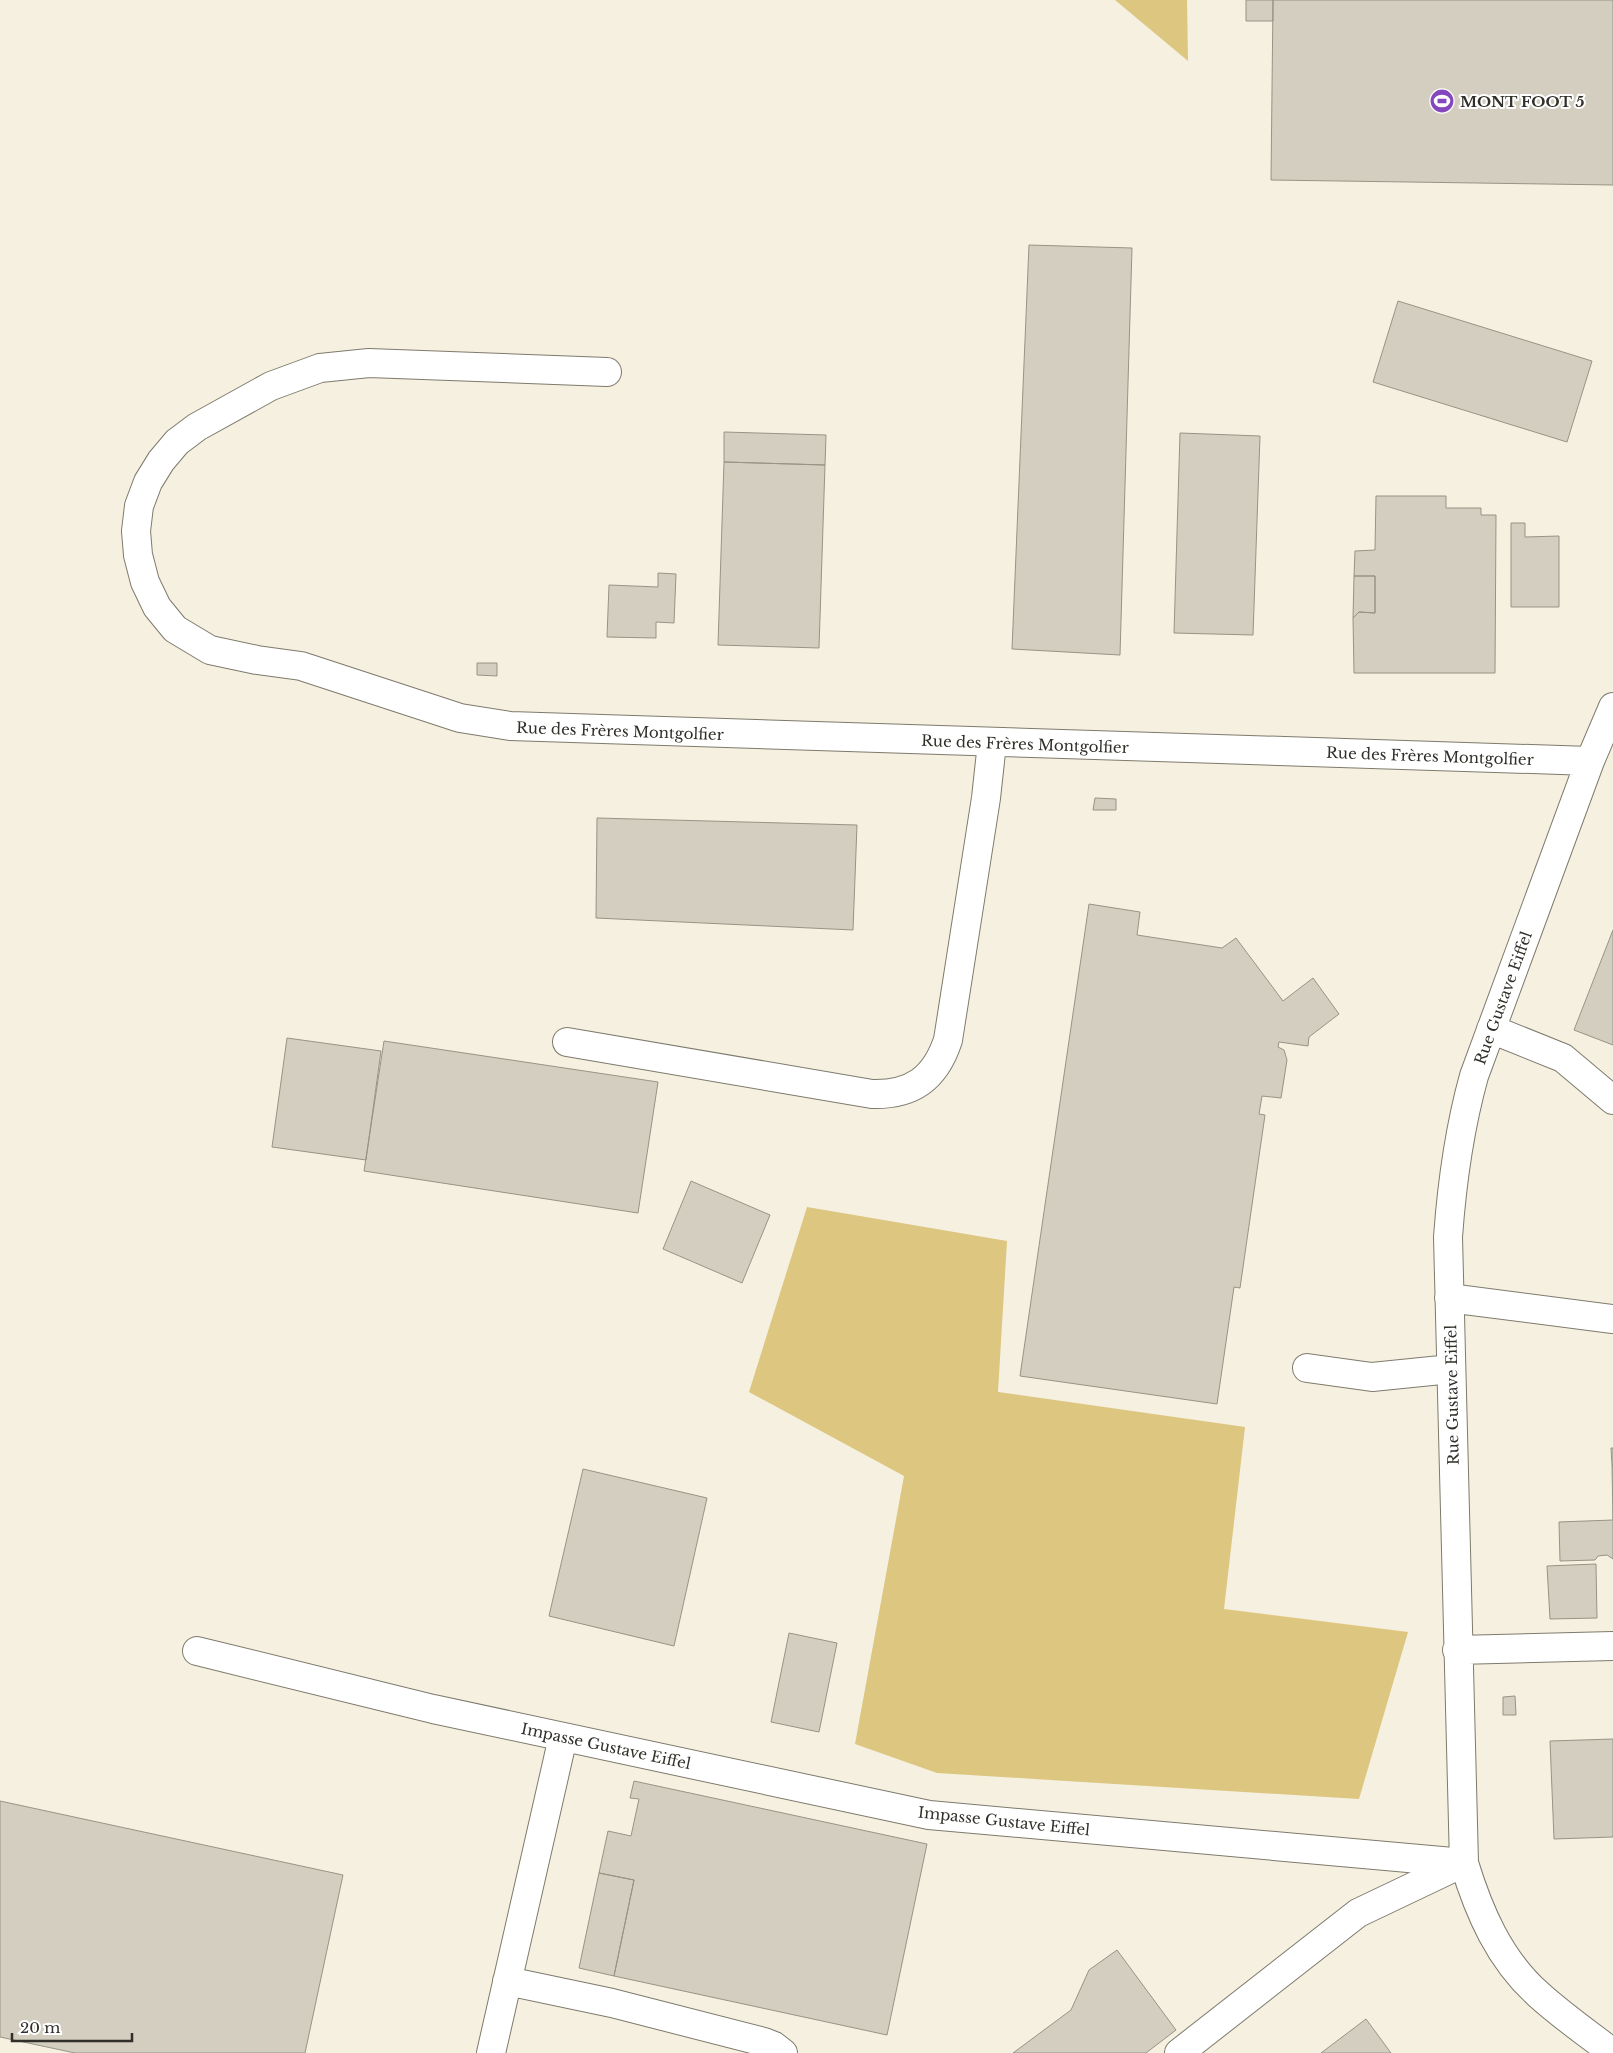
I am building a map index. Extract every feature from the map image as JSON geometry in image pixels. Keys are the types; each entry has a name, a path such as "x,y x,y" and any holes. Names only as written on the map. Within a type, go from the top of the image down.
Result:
{"street":[{"name":"Rue des Frères Montgolfier","path":"607,372 370,363 320,368 271,386 197,427 177,442 161,461 148,482 140,506 136,531 138,556 149,590 157,607 175,629 210,650 257,660 301,666 460,718 520,727 1590,761"},
{"name":"Rue Gustave Eiffel","path":"1613,707 1590,761 1491,1029 1463,1118 1452,1178 1448,1237 1457,1650 1464,1863 1486,1924 1500,1949 1518,1972 1537,1994 1613,2053"},
{"path":"567,1042 872,1094 905,1091 920,1083 933,1071 942,1057 948,1040 986,798 992,743"},
{"path":"1491,1029 1563,1058 1613,1100"},
{"path":"1449,1298 1613,1319"},
{"path":"1307,1368 1372,1377 1452,1369"},
{"path":"1457,1650 1613,1646"},
{"name":"Impasse Gustave Eiffel","path":"197,1651 433,1709 929,1815 1464,1863"},
{"path":"491,2053 563,1737"},
{"path":"1179,2053 1358,1913 1464,1863"},
{"path":"507,1981 612,2003 754,2040 774,2046 783,2053"}],"shaded area":[{"path":"1115,0 1187,0 1188,61"},
{"path":"807,1207 1007,1241 998,1392 1245,1427 1224,1609 1408,1632 1359,1799 937,1773 855,1744 904,1476 749,1392"}],"building":[{"path":"1246,0 1273,0 1273,21 1246,21"},
{"name":"MONT FOOT 5","path":"1273,0 1613,0 1613,185 1271,180"},
{"path":"1029,245 1132,248 1120,655 1012,649"},
{"path":"1398,301 1592,361 1567,442 1373,382"},
{"path":"724,432 826,435 825,465 724,462"},
{"path":"1180,433 1260,436 1253,635 1174,633"},
{"path":"724,462 825,465 819,648 718,645"},
{"path":"1376,496 1446,496 1446,508 1481,508 1481,515 1496,515 1495,673 1354,673 1353,618 1359,612 1375,613 1375,576 1354,576 1355,551 1375,550"},
{"path":"1511,523 1525,523 1525,537 1559,536 1559,607 1511,607"},
{"path":"658,573 676,574 674,623 656,622 656,638 607,637 609,585 658,587"},
{"path":"1354,576 1375,576 1375,613 1359,612 1353,618"},
{"path":"477,663 497,663 497,676 477,675"},
{"path":"1095,798 1116,799 1116,810 1093,810"},
{"path":"597,818 857,825 853,930 596,918"},
{"path":"1089,904 1140,912 1137,935 1222,948 1236,938 1283,1001 1313,978 1339,1014 1309,1037 1308,1046 1279,1042 1278,1047 1284,1050 1287,1060 1281,1098 1262,1096 1259,1114 1265,1115 1240,1288 1234,1287 1217,1404 1020,1376"},
{"path":"1613,930 1613,1045 1574,1030"},
{"path":"287,1038 381,1051 366,1160 272,1147"},
{"path":"384,1041 658,1082 638,1213 364,1171"},
{"path":"691,1181 770,1215 742,1283 663,1249"},
{"path":"1611,1448 1613,1448 1613,1465 1612,1465"},
{"path":"1612,1465 1613,1465 1613,1520"},
{"path":"583,1469 707,1498 674,1646 549,1616"},
{"path":"1613,1520 1613,1559 1607,1555 1598,1556 1595,1560 1560,1561 1559,1522"},
{"path":"1596,1564 1597,1618 1550,1619 1547,1566"},
{"path":"789,1633 837,1643 819,1732 771,1722"},
{"path":"1515,1696 1516,1715 1503,1715 1503,1697"},
{"path":"1613,1739 1613,1837 1554,1839 1550,1741"},
{"path":"634,1781 927,1844 887,2035 614,1976 634,1880 599,1873 608,1831 631,1836 639,1799 630,1798"},
{"path":"0,1801 343,1875 305,2053 75,2053 0,2037"},
{"path":"599,1873 634,1880 614,1976 579,1968"},
{"path":"1117,1950 1176,2030 1146,2053 1013,2053 1071,2010 1089,1970"},
{"path":"1366,2019 1391,2053 1321,2053"}],"place":[{"name":"MONT FOOT 5","path":"1442,101"}]}
